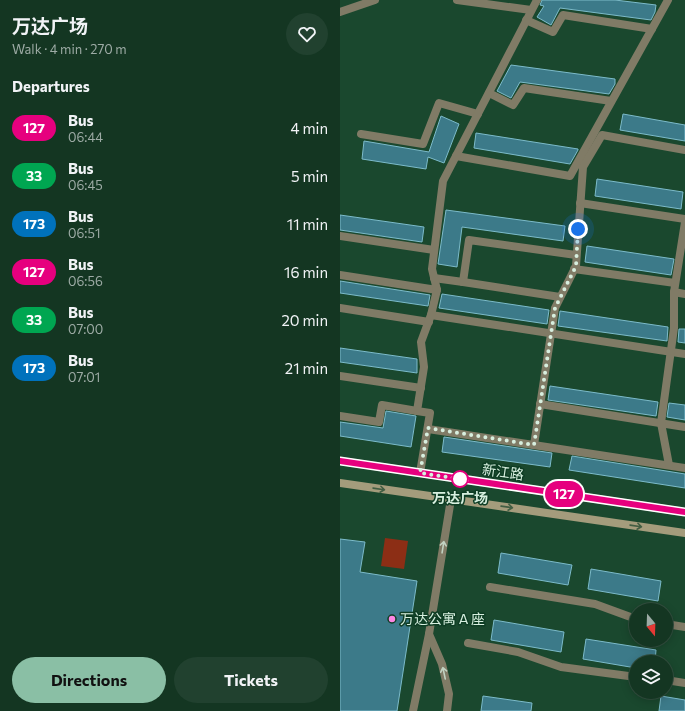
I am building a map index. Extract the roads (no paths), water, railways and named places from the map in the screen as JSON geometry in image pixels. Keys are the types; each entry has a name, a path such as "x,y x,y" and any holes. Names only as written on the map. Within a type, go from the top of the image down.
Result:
{"main road":[{"name":"新江路","path":"340,461 685,512"},
{"path":"340,483 685,533"}],"street":[{"path":"340,12 375,0"},
{"path":"457,0 532,10"},
{"path":"417,411 424,367 420,342 430,318 437,290 432,269 443,181 537,0"},
{"path":"456,156 570,176 668,0"},
{"path":"526,20 552,32 563,15 652,29"},
{"path":"489,93 513,105 524,88 612,101"},
{"path":"361,134 423,144 439,103 478,114"},
{"path":"534,445 555,308 574,269 583,167 602,136 685,150"},
{"path":"580,203 685,221 675,283 674,328 661,423 669,465"},
{"path":"340,236 434,250"},
{"path":"463,282 469,240 576,255"},
{"path":"574,269 675,283"},
{"path":"340,275 437,290"},
{"path":"434,278 560,297"},
{"path":"674,292 685,294"},
{"path":"340,308 551,334 685,354"},
{"path":"340,376 421,388"},
{"path":"540,404 685,427"},
{"path":"340,416 379,422 382,405 430,413 420,473"},
{"path":"428,428 685,468"},
{"path":"412,711 429,634 451,499"},
{"path":"490,587 595,604 629,616"},
{"path":"673,625 685,627"},
{"path":"429,634 442,664 449,694 447,711"},
{"path":"468,643 518,652 560,667 629,675"},
{"path":"673,681 685,683"}],"place":[{"name":"万达广场","path":"460,479"},
{"name":"万达公寓 A 座","path":"392,619"}]}
